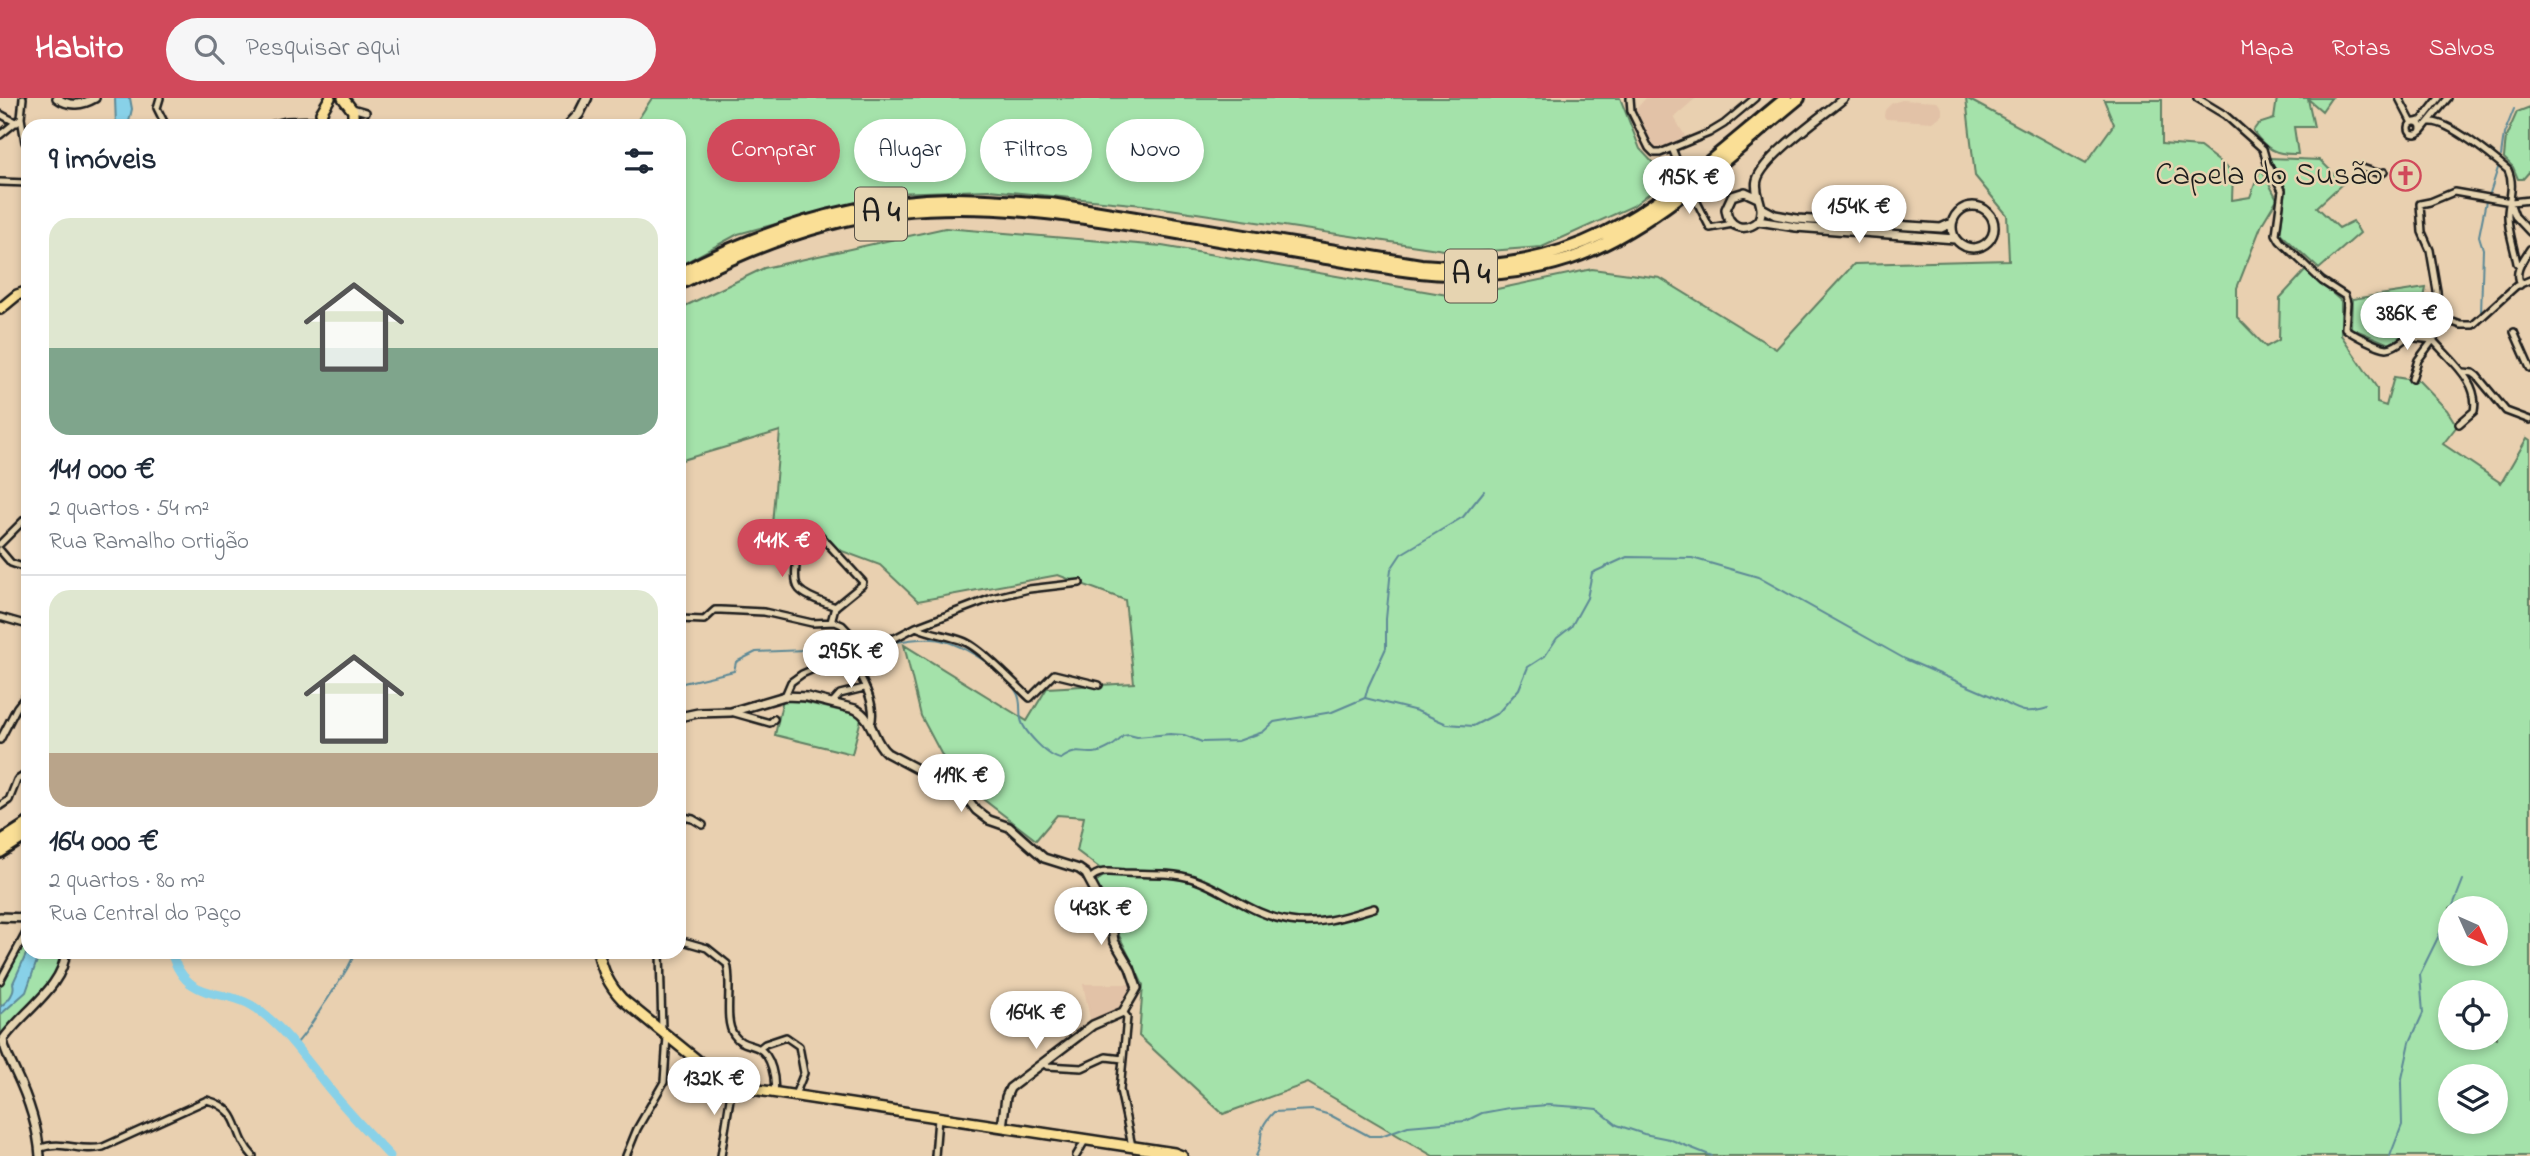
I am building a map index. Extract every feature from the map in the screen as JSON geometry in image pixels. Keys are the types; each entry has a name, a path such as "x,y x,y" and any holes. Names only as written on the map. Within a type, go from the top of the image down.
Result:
{"highway":[{"name":"A 4","path":"686,271 737,246 801,223 887,204 947,199 1051,204 1421,265 1479,267 1510,264 1569,250 1620,227 1679,186 1786,98"},
{"name":"A 4","path":"686,280 737,255 804,231 898,211 950,208 992,208 1094,219 1421,273 1475,276 1508,274 1538,268 1592,250 1644,222 1799,98"},
{"path":"0,842 21,828"},
{"path":"0,852 21,838"}],"main road":[{"path":"324,115 336,98 344,99 352,108 351,119"},
{"path":"572,119 584,100"},
{"path":"0,309 21,294"},
{"path":"600,959 611,987 732,1086 1132,1146 1182,1156"}],"street":[{"path":"21,127 19,120 23,98"},
{"path":"57,98 62,102 76,104 95,98"},
{"path":"160,98 157,108 162,119"},
{"path":"1630,98 1631,111 1654,153 1709,133 1755,98"},
{"path":"1733,224 1727,216 1727,205 1732,196 1750,185 1764,160 1838,98"},
{"path":"1758,221 1762,208 1756,182 1766,163 1844,98"},
{"path":"2197,98 2225,116 2263,149 2267,163 2282,190 2276,234 2322,281 2345,296 2345,328 2350,333 2387,348 2407,337 2433,340"},
{"path":"2399,98 2421,125 2421,131"},
{"path":"2435,117 2409,126 2410,132 2416,135 2421,131 2435,117 2448,98"},
{"path":"2416,122 2438,100"},
{"path":"2435,117 2438,100"},
{"path":"0,108 3,115 19,120"},
{"path":"352,108 365,115 358,119"},
{"path":"310,119 324,115"},
{"path":"310,119 324,115"},
{"path":"2435,117 2508,170 2512,178 2508,214 2519,265 2520,285"},
{"path":"0,135 19,120"},
{"path":"1672,148 1682,174"},
{"path":"2359,167 2381,174 2384,172"},
{"path":"0,183 21,183"},
{"path":"1692,192 1710,228 1733,224 1746,228 1758,221 1796,227 1955,239 1969,247 1980,246 1990,239 1993,223 1984,210 1973,206 1961,210 1952,223 1941,228 1797,219 1775,215 1762,208"},
{"path":"1742,192 1749,192 1758,198"},
{"path":"2459,424 2471,415 2475,405 2473,390 2463,372 2433,340 2437,291 2430,250 2422,232 2420,204 2454,192 2511,202 2530,200"},
{"path":"2511,202 2515,216 2530,232"},
{"path":"1952,223 1955,239"},
{"path":"2519,265 2530,249"},
{"path":"2436,316 2461,325 2473,325 2509,291 2530,280"},
{"path":"2514,332 2530,368"},
{"path":"2412,379 2418,360 2433,340"},
{"path":"2463,372 2477,376 2509,414 2530,420"},
{"path":"0,544 21,523"},
{"path":"831,622 835,607 863,582 818,533 812,533 801,542 796,584 800,591 835,607"},
{"path":"0,550 11,563 21,567"},
{"path":"859,643 895,638 916,627 992,598 1029,589 1080,583"},
{"path":"686,619 705,620 715,610 748,611 812,622 831,622 842,625 859,643"},
{"path":"0,617 21,623"},
{"path":"916,627 930,634 965,641 1030,698 1054,674 1100,685"},
{"path":"785,696 791,682 802,674 841,657 850,656 856,652 859,643"},
{"path":"850,656 873,716 871,724"},
{"path":"832,703 839,694 864,688"},
{"path":"686,716 732,712 785,696 807,697 860,712 871,724 878,746 887,753 964,794 976,810 989,820 1009,827 1036,853 1079,869 1090,880 1111,922 1114,941 1136,980 1137,988 1123,1012 1093,1025 1010,1088 1005,1100 1002,1128"},
{"path":"0,740 21,702"},
{"path":"732,712 770,723 774,719"},
{"path":"0,806 9,800 17,780 21,777"},
{"path":"686,818 703,825"},
{"path":"1090,880 1101,872 1179,876 1212,888 1247,908 1289,921 1307,923 1342,918 1374,908"},
{"path":"0,917 21,918"},
{"path":"0,981 21,942"},
{"path":"686,942 701,945 725,960 730,979 730,1020 733,1034 739,1041 760,1049 772,1070 774,1093"},
{"path":"64,959 63,967 43,996 11,1027 3,1040 5,1052 25,1096 39,1153 51,1144 92,1150 103,1147 207,1100 218,1103 236,1120 240,1140 253,1156"},
{"path":"626,1156 637,1129 664,1082 660,959"},
{"path":"1123,1012 1127,1017 1121,1090 1132,1146"},
{"path":"760,1049 765,1044 786,1037 799,1046 804,1073 794,1097"},
{"path":"1043,1063 1047,1066 1082,1068 1106,1057 1123,1059"},
{"path":"721,1156 732,1086"},
{"path":"935,1156 938,1118"},
{"path":"1076,1156 1082,1139"}],"shaded area":[{"path":"1646,98 1696,98 1674,117 1685,136 1656,150 1636,109"},
{"path":"1902,100 1937,102 1942,108 1942,115 1933,122 1886,119 1885,110 1892,103"},
{"path":"1083,984 1132,984 1132,991 1122,1008 1091,1023"}],"green space":[{"path":"652,98 1620,98 1640,149 1668,179 1633,206 1542,247 1464,253 1143,205 989,190 890,193 738,234 686,262 686,119 638,119"},
{"path":"1966,98 2086,163 2114,124 2104,100 2162,100 2162,144 2200,147 2233,172 2232,200 2250,197 2261,168 2277,199 2262,224 2237,288 2237,317 2266,347 2279,340 2280,298 2306,270 2341,301 2341,335 2377,388 2377,403 2386,406 2394,377 2419,381 2447,410 2457,426 2443,444 2501,483 2527,438 2530,440 2530,1156 1433,1156 1308,1083 1223,1114 1139,1036 1143,985 1094,884 1103,876 1102,870 1077,851 1084,817 1057,815 1036,840 953,776 921,716 904,645 1027,721 1047,688 1134,683 1125,600 1058,575 918,601 880,565 772,525 780,431 686,459 686,306 764,268 945,228 1162,246 1459,297 1592,269 1660,278 1776,349 1854,264 2009,260 2007,215 1975,176"},
{"path":"2277,98 2331,98 2322,111 2308,99 2314,127 2294,127 2298,154 2272,150 2253,131 2258,124 2274,119"},
{"path":"2530,107 2530,171 2523,179 2518,179 2513,167 2504,158 2506,137 2517,112"},
{"path":"2269,158 2320,160 2343,183 2317,207 2339,228 2353,221 2360,233 2319,269 2280,233 2286,189"},
{"path":"2426,288 2422,308 2408,316 2413,333 2389,344 2351,328 2352,299"},
{"path":"783,699 858,715 861,719 852,754 775,735"},
{"path":"21,947 21,959 62,959 50,981 1,1039 0,984"}],"water":[{"path":"115,98 130,98 132,109 130,119 116,119"},
{"path":"24,959 38,959 26,992 0,1015 0,1007 12,994 13,983"}],"waterway":[{"path":"2501,156 2504,134 2514,109"},
{"path":"2490,193 2498,168"},
{"path":"2481,314 2483,249 2479,236 2486,201"},
{"path":"1365,698 1386,648 1391,569 1401,554 1463,517 1484,491"},
{"path":"864,647 933,639 968,651 992,666 1011,684 1019,696 1021,719 1026,730 1044,749 1061,759 1075,753 1102,751 1123,736 1129,735 1137,737 1170,734 1184,735 1202,742 1238,741 1263,732 1274,722 1332,712 1365,698 1417,711 1447,724 1473,726 1498,713 1519,689 1528,667 1545,656 1557,638 1571,627 1587,598 1592,573 1627,557 1692,558 1758,577 1905,659 2017,709 2033,711 2048,708"},
{"path":"686,682 734,671 736,662 756,652 854,648"},
{"path":"2457,896 2463,880"},
{"path":"2390,1156 2402,1125 2401,1083 2410,1042 2423,1013 2420,974 2438,937"},
{"path":"174,959 188,981 198,988 247,1003 280,1029 390,1156"},
{"path":"295,1045 352,959"},
{"path":"1256,1156 1264,1124 1274,1112 1313,1110 1330,1115 1369,1136 1381,1136 1408,1126 1466,1121 1482,1113 1548,1105 1597,1109 1617,1125 1669,1139 1712,1156"}],"place":[{"name":"Capela do Susão","path":"2406,176"}]}
